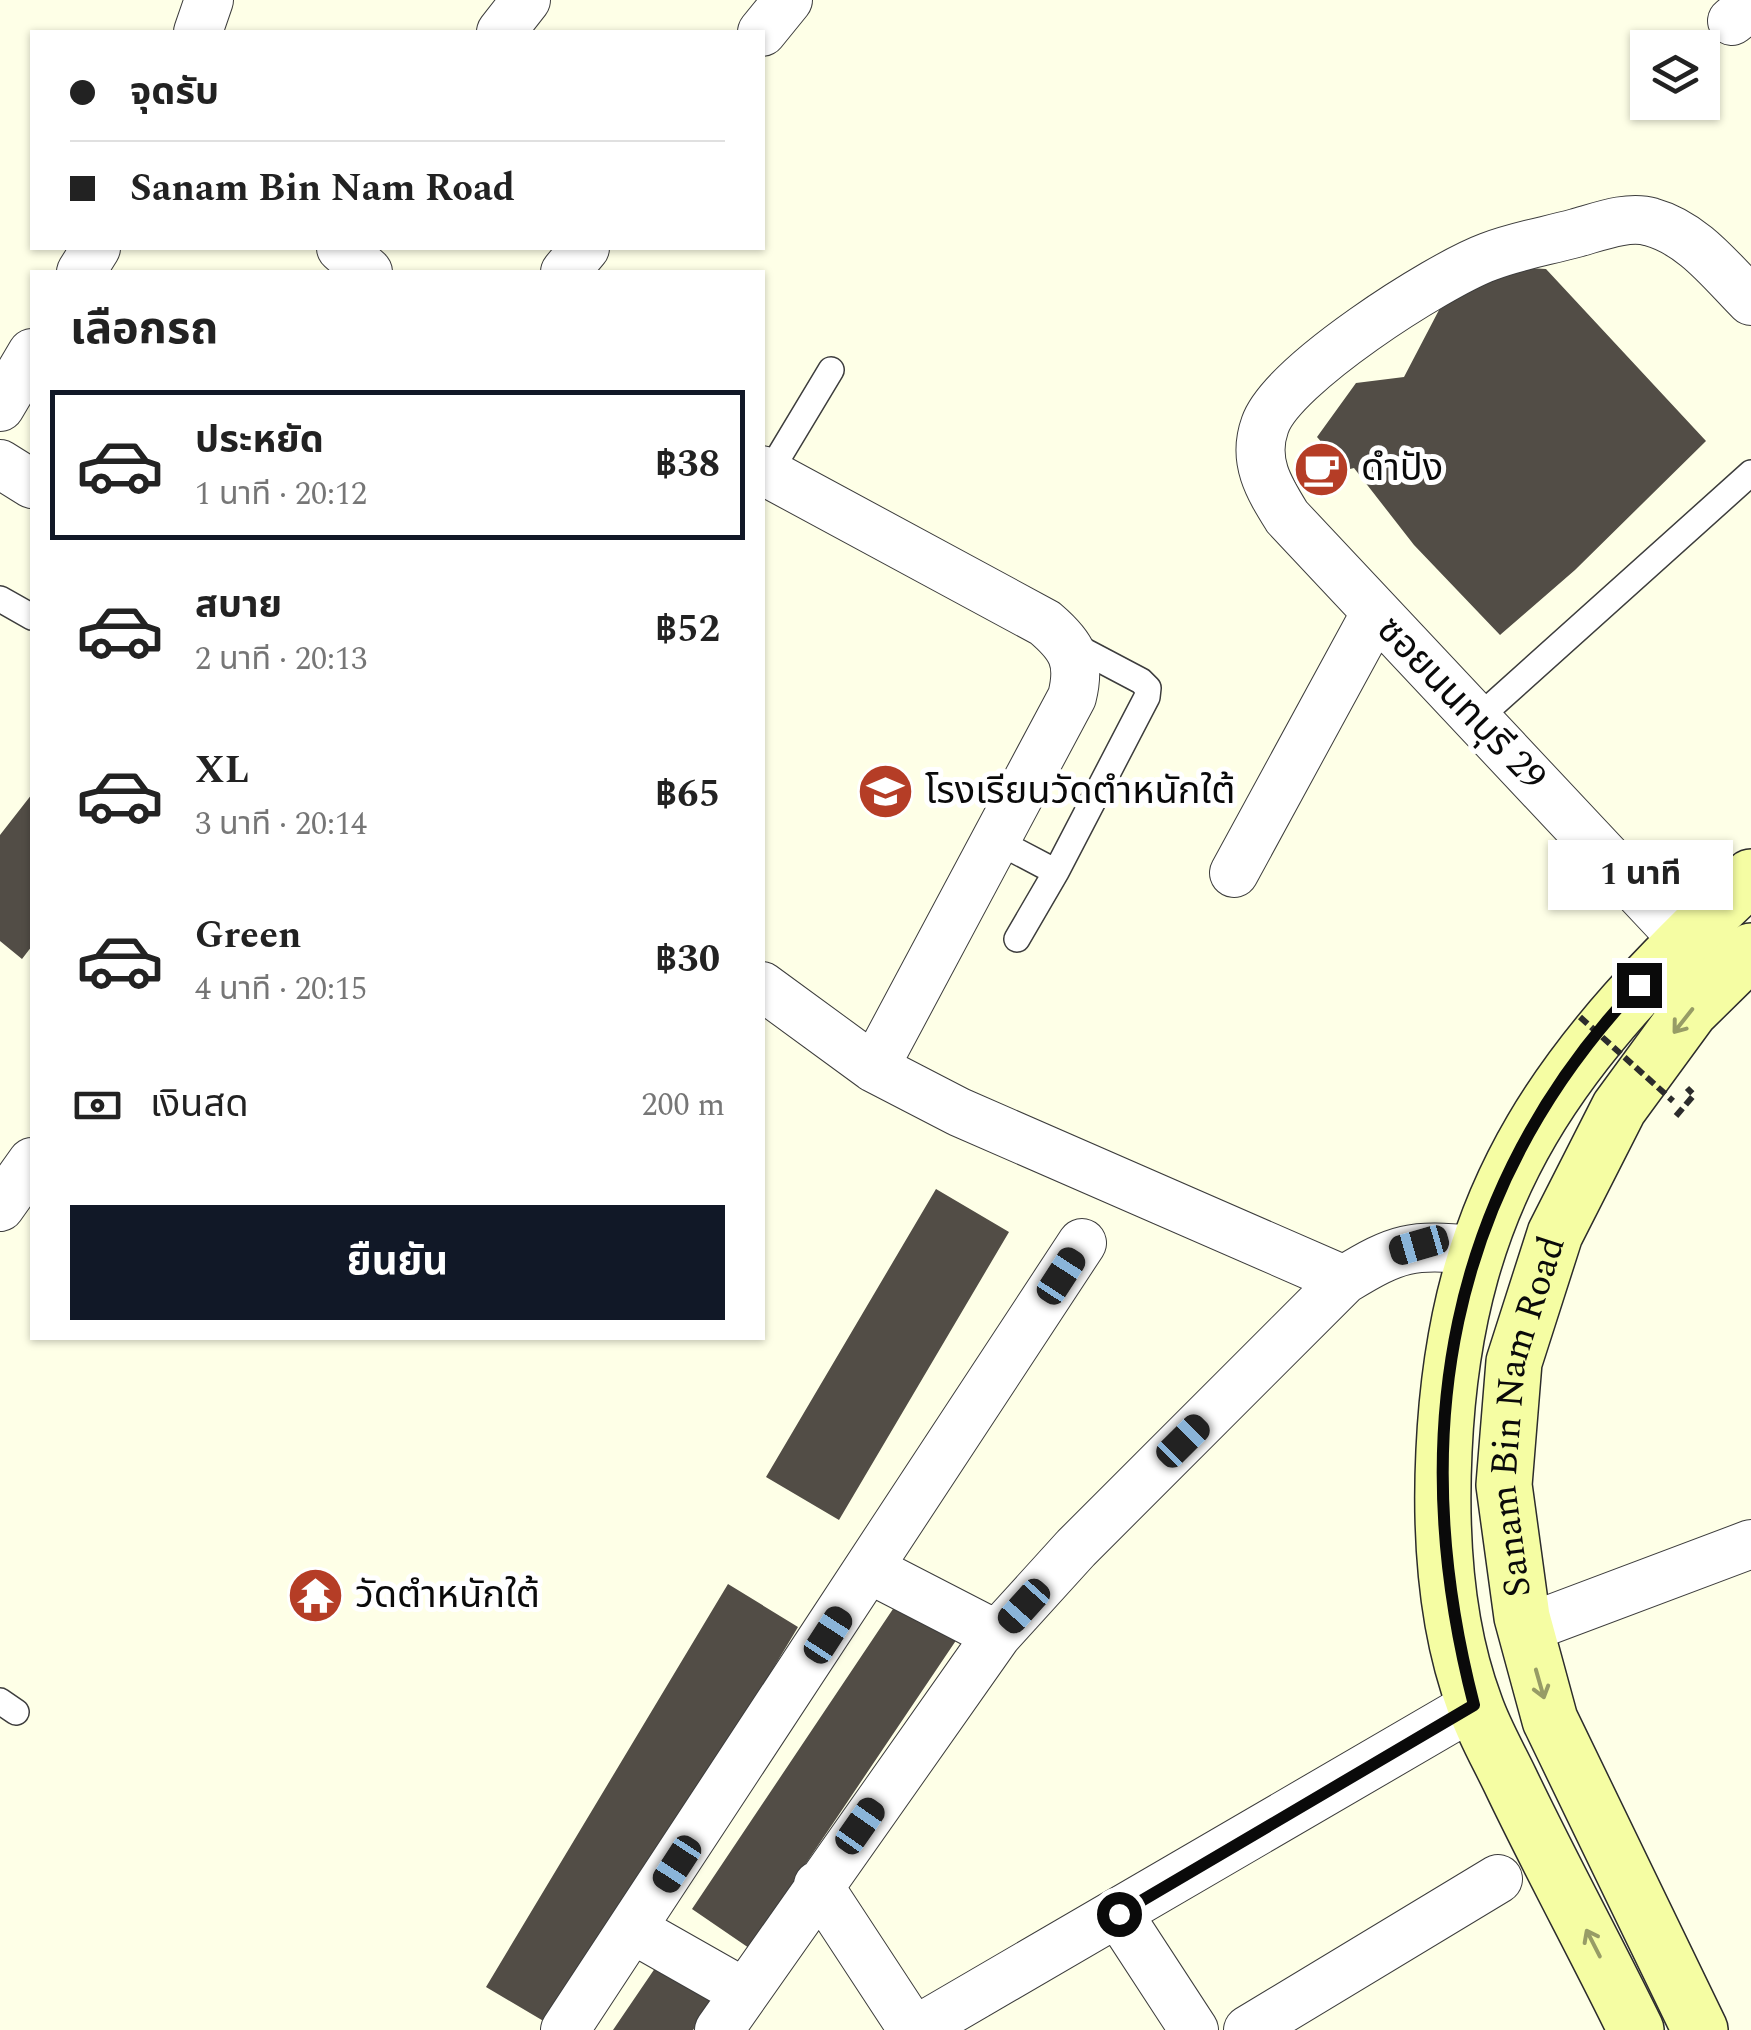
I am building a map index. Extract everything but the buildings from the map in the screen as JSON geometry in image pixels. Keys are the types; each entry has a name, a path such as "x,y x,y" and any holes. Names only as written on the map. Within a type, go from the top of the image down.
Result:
{"main road":[{"name":"Sanam Bin Nam Road","path":"1636,2030 1474,1705 1453,1622 1441,1516 1447,1385 1475,1250 1514,1158 1568,1071 1623,1002 1751,877"},
{"name":"Sanam Bin Nam Road","path":"1700,2030 1550,1720 1525,1629 1504,1485 1514,1362 1555,1234 1619,1108 1690,1011 1751,951"}],"street":[{"path":"199,30 209,0"},
{"path":"503,30 526,0"},
{"path":"764,30 788,0"},
{"name":"ซอยนนทบุรี 29","path":"1684,940 1287,517 1267,485 1259,455 1265,423 1318,364 1410,299 1486,258 1612,223 1646,220 1698,246 1751,302"},
{"path":"343,250 366,270"},
{"path":"567,270 584,250"},
{"path":"0,407 30,356"},
{"path":"0,464 30,483"},
{"path":"766,472 1007,600 1088,653 1076,661 1072,697 1004,845 874,1068"},
{"path":"1234,873 1375,614"},
{"path":"765,988 874,1068 1112,1181 1344,1280"},
{"path":"0,1206 30,1165"},
{"path":"565,2030 871,1570 1082,1243"},
{"path":"634,1930 732,2011 997,1634 1076,1548 1344,1280 1385,1255 1419,1245 1475,1250"},
{"path":"1525,1629 1751,1544"},
{"path":"871,1570 997,1634"},
{"path":"818,1885 914,2030 1474,1705"},
{"path":"1248,2030 1498,1879"},
{"path":"1119,1914 1194,2030"}],"lane":[{"path":"766,472 831,370"},
{"path":"1476,720 1751,473"},
{"path":"0,599 30,616"},
{"path":"1017,940 1050,868 1147,697 1148,688 1141,680 1088,653"},
{"path":"1004,845 1050,868"}],"path":[{"path":"1580,1016 1672,1101"}],"place":[{"name":"ดำปัง","path":"1322,469"},
{"name":"โรงเรียนวัดตำหนักใต้","path":"886,792"},
{"name":"วัดตำหนักใต้","path":"316,1596"}],"route":[{"path":"1119,1914 1474,1705 1453,1622 1441,1516 1447,1385 1475,1250 1514,1158 1568,1071 1639,985"}]}
